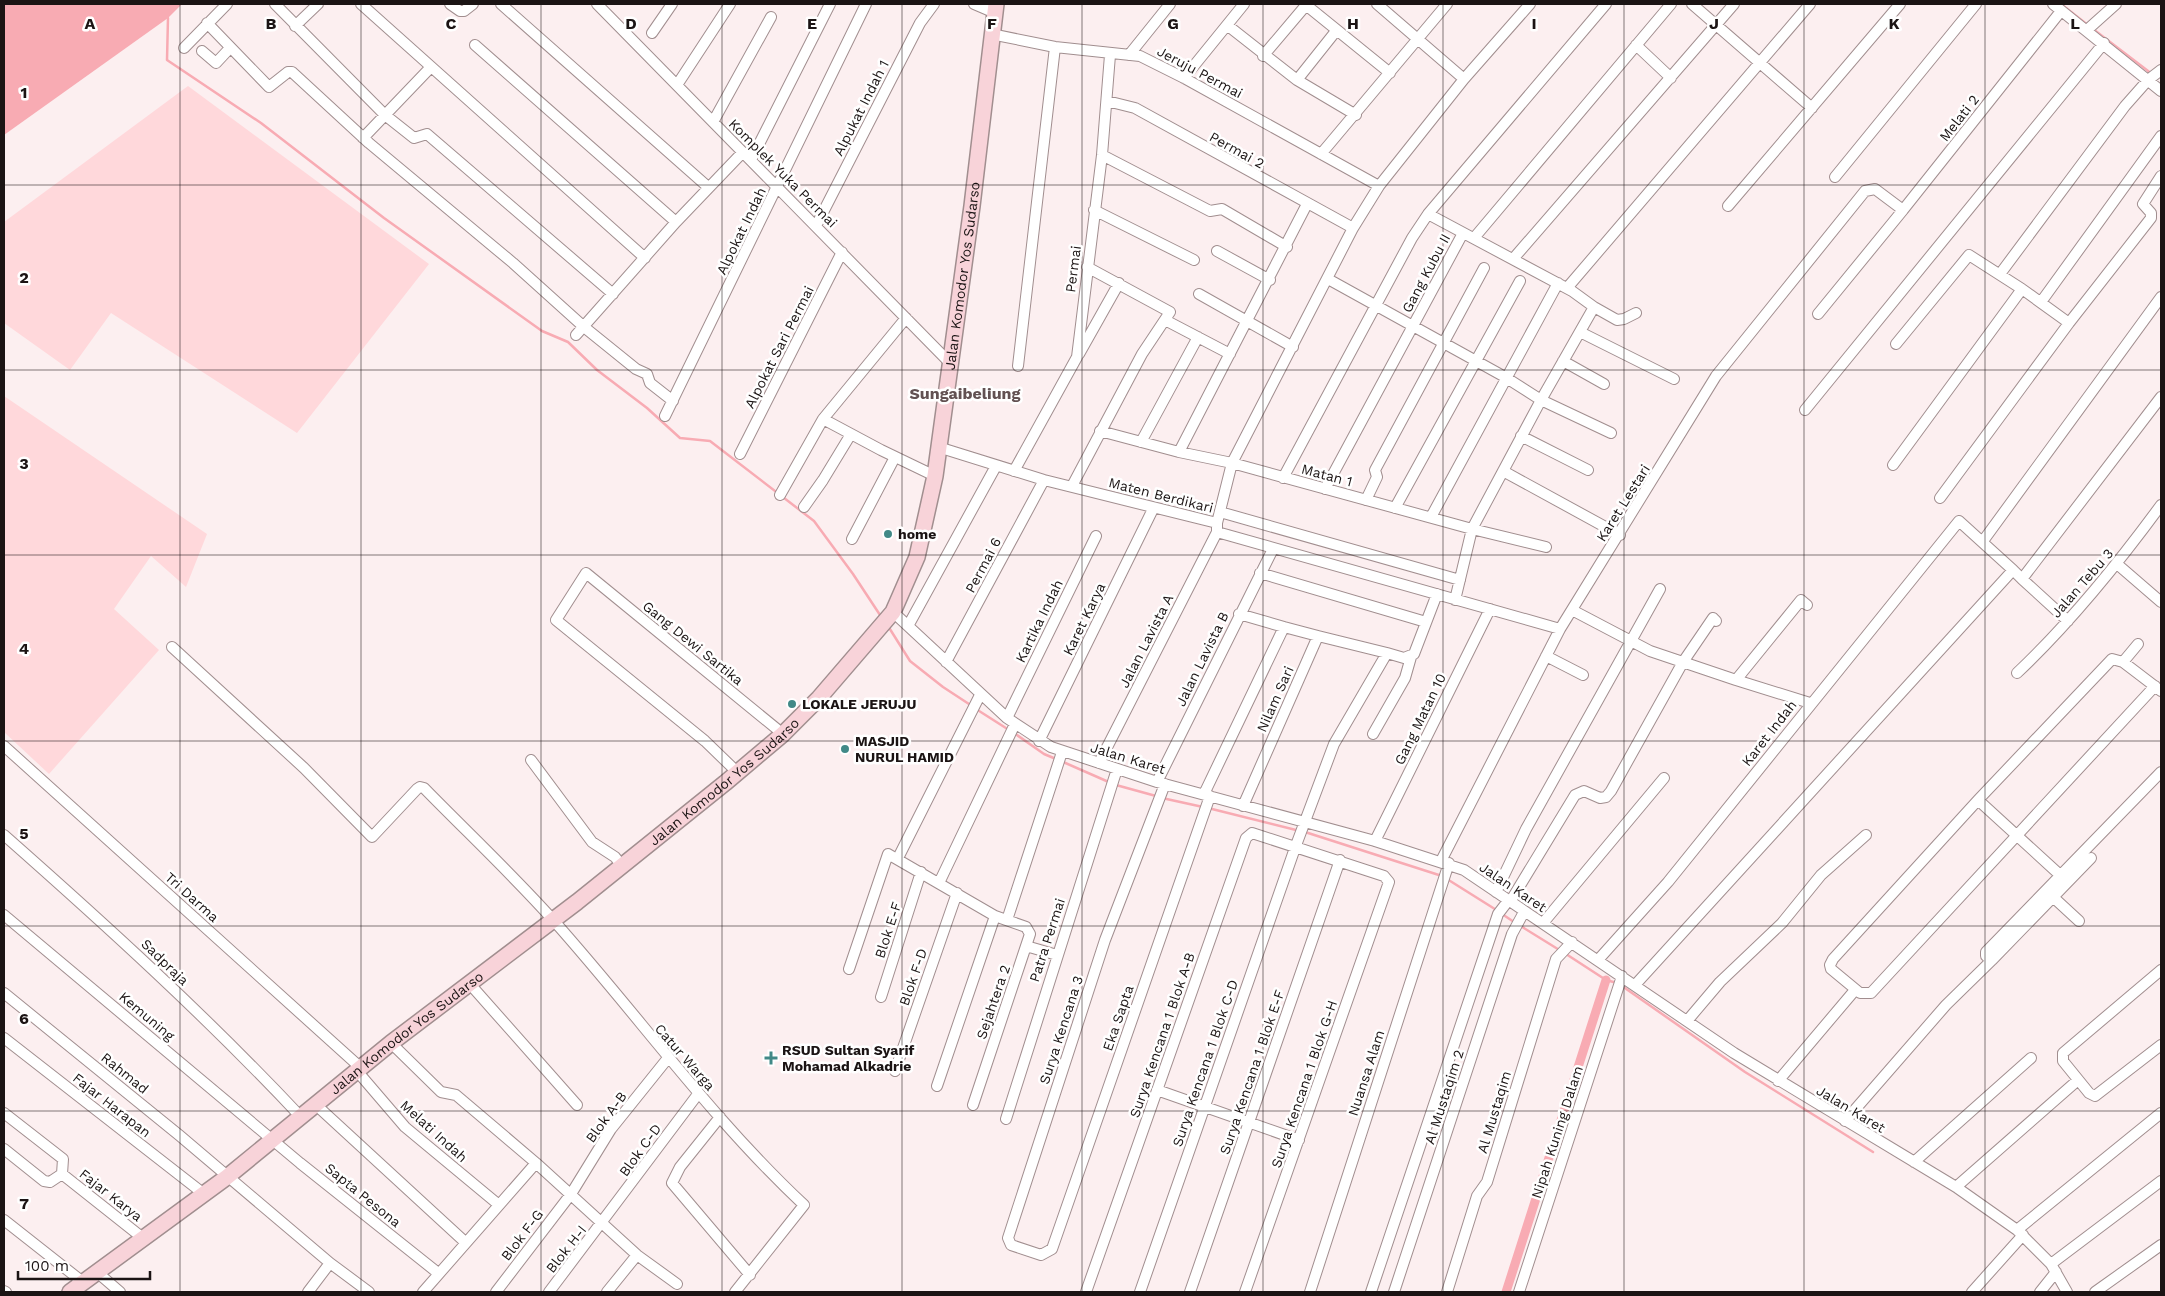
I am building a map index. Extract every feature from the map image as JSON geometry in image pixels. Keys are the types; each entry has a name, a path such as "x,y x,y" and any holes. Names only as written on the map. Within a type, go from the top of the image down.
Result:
{"street":[{"path":"184,48 227,4"},
{"path":"275,4 385,115 412,137 416,138 427,134 613,294"},
{"path":"296,26 318,4"},
{"path":"361,4 645,258"},
{"path":"450,4 464,12 473,4"},
{"path":"500,4 708,187"},
{"name":"Komplek Yuka Permai","path":"597,4 949,362"},
{"path":"652,33 672,4"},
{"path":"677,85 730,4"},
{"path":"751,160 830,4"},
{"name":"Alpokat Indah","path":"665,416 866,4"},
{"name":"Alpukat Indah 1","path":"816,226 920,22 934,4"},
{"path":"974,4 995,8"},
{"path":"1129,55 1170,4"},
{"path":"1184,78 1244,4"},
{"path":"1263,56 1306,4 1336,31 1390,73"},
{"path":"1377,4 1464,79"},
{"path":"1322,154 1447,4"},
{"name":"Jalan Lavista A","path":"1099,763 1217,528 1232,463 1353,228 1379,186 1464,79 1530,4"},
{"path":"1283,478 1412,238 1428,214 1606,4"},
{"path":"1474,238 1671,4"},
{"path":"1692,4 1812,108"},
{"path":"1513,259 1734,4"},
{"path":"1431,517 1505,377 1562,286 1810,4"},
{"path":"1728,206 1900,4"},
{"path":"1835,177 1976,4"},
{"path":"2090,27 2116,4"},
{"path":"2057,7 2090,27 2104,43 2154,75 2161,91"},
{"name":"Melati 2","path":"1818,314 1903,210 2057,7"},
{"name":"Jalan Komodor Yos Sudarso","path":"70,1292 227,1177 391,1043 622,866 737,772 783,734 819,698 892,613 917,557 935,476 949,362 972,206 995,8"},
{"path":"713,122 771,17"},
{"path":"207,23 269,87 288,72 292,72 363,138 514,263 584,327 636,369 647,374 650,384 673,401"},
{"path":"1227,25 1263,56 1297,80 1356,115"},
{"path":"1297,80 1336,31"},
{"name":"Jeruju Permai","path":"991,34 1055,47 1140,56 1184,78 1379,186"},
{"path":"1804,410 2104,43"},
{"path":"475,45 676,222"},
{"path":"1636,45 1671,78"},
{"path":"1018,366 1055,47"},
{"path":"202,51 216,63 230,48"},
{"name":"Permai","path":"1014,471 1077,357 1102,155 1110,54"},
{"path":"363,138 431,67"},
{"path":"2000,274 2125,106 2154,75"},
{"name":"Permai 2","path":"1107,101 1135,108 1353,228"},
{"path":"2041,302 2161,136"},
{"path":"576,335 676,222 743,152"},
{"path":"1102,155 1210,211 1222,210 1287,246"},
{"path":"1940,498 2069,323 2151,218 2151,213 2143,204 2161,176"},
{"name":"Karet Lestari","path":"1446,864 1560,629 1725,363 1865,191 1870,188 1875,189 1903,210"},
{"path":"1179,452 1270,280 1307,204"},
{"path":"1094,210 1194,260"},
{"path":"1428,214 1562,286 1617,320 1636,313"},
{"name":"Gang Kubu II","path":"1325,489 1464,233"},
{"path":"1217,251 1270,280"},
{"name":"Alpokat Sari Permai","path":"740,454 842,252"},
{"path":"1896,344 1969,255 2000,274 2069,323"},
{"path":"1072,486 1142,354 1170,312 1087,267"},
{"path":"1366,500 1377,477 1375,470 1484,268"},
{"path":"1328,279 1505,377 1541,400 1611,433"},
{"path":"1395,508 1520,281"},
{"path":"1077,357 1119,283"},
{"path":"1893,465 2022,289"},
{"path":"1199,294 1293,347"},
{"path":"2068,621 1983,541 2161,297"},
{"path":"1455,600 1472,529 1541,400 1594,307"},
{"path":"780,495 823,419 906,318"},
{"path":"1165,320 1230,354"},
{"path":"1580,332 1674,379"},
{"path":"1141,442 1198,337"},
{"path":"1563,361 1604,384"},
{"path":"2022,579 2161,396"},
{"path":"823,419 895,458 935,476"},
{"name":"Matan 1","path":"1100,431 1179,452 1232,463 1472,529 1546,546"},
{"path":"804,507 851,434"},
{"path":"1522,436 1588,470"},
{"name":"Maten Berdikari","path":"938,447 1044,480 1072,486 1217,528 1273,549 1560,629"},
{"path":"852,540 895,458"},
{"path":"908,626 996,466"},
{"path":"1503,471 1620,535"},
{"name":"Permai 6","path":"946,662 1044,480"},
{"name":"Jalan Tebu 3","path":"2017,673 2051,640 2117,564 2161,505"},
{"name":"Karet Karya","path":"1040,741 1153,509"},
{"path":"1220,512 1460,580"},
{"name":"Karet Indah","path":"1598,960 1668,882 1810,703 1959,521 1983,541"},
{"name":"Kartika Indah","path":"939,883 1006,742 1012,723 1096,536"},
{"name":"Jalan Lavista B","path":"1162,785 1239,614 1273,549"},
{"path":"2117,564 2161,602"},
{"path":"1636,985 2013,570"},
{"name":"Gang Dewi Sartika","path":"737,772 705,741 556,620 586,573 783,734"},
{"path":"1260,573 1426,622"},
{"path":"1496,892 1526,829 1660,589"},
{"path":"1373,734 1405,678 1411,657 1436,594"},
{"path":"1736,680 1801,600 1807,605"},
{"name":"Gang Matan 10","path":"1375,841 1490,609"},
{"path":"1572,610 1650,651 1810,703"},
{"name":"Jalan Karet","path":"892,613 946,662 978,697 1012,723 1062,754 1099,763 1117,772 1243,806 1304,825 1375,841 1464,870 1496,892 1523,915 1542,923 1778,1081 1956,1188 2020,1232 2054,1268 2066,1292"},
{"path":"1239,614 1404,658 1411,657"},
{"path":"1371,1292 1498,914 1508,902 1575,796 1584,791 1600,798 1606,797 1683,662 1713,618 1716,621"},
{"name":"Eka Sapta","path":"1052,1249 1208,797 1284,627"},
{"name":"Nilam Sari","path":"1243,806 1318,636"},
{"path":"2123,662 2138,644"},
{"name":"Catur Warga","path":"172,648 304,768 372,837 417,789 423,787 553,920 698,1094 774,1176 804,1205 750,1275"},
{"name":"Surya Kencana 1 Blok C-D","path":"1140,1292 1296,846 1334,744 1387,653"},
{"path":"1546,656 1583,675"},
{"path":"2112,659 2123,662 2158,689 2015,835 1871,993 1864,994 1855,990 1832,969 1831,962 1978,800 2112,659"},
{"path":"898,858 978,697"},
{"name":"Tri Darma","path":"4,746 359,1070"},
{"path":"1007,920 1062,754"},
{"path":"531,760 592,842 615,857 622,866"},
{"name":"Patra Permai","path":"1006,1119 1109,792 1117,772"},
{"path":"1992,960 1986,956 1986,952 2161,772"},
{"path":"1542,923 1664,778"},
{"name":"Surya Kencana 3","path":"1052,1249 1041,1255 1011,1245 1008,1238 1105,940 1157,806 1162,785"},
{"path":"1978,800 2060,875"},
{"name":"Surya Kencana 1 Blok A-B","path":"1086,1292 1246,838 1249,834 1254,834 1340,860 1384,876 1388,879 1389,885"},
{"name":"Sadpraja","path":"4,835 118,937 251,1063 300,1116"},
{"path":"1687,1021 1720,982 1782,923 1821,875 1866,835"},
{"path":"849,969 886,855 891,854 995,916 1029,930 1026,946 1057,956"},
{"path":"1845,1121 1946,1004 1992,960 2091,858"},
{"name":"Surya Kencana 1 Blok E-F","path":"1190,1292 1340,860"},
{"name":"Nuansa Alam","path":"1310,1292 1441,887 1446,864"},
{"name":"Blok E-F","path":"881,997 921,872"},
{"name":"Surya Kencana 1 Blok G-H","path":"1245,1292 1389,885"},
{"name":"Blok F-D","path":"895,1071 956,893"},
{"path":"2053,897 2079,921"},
{"name":"Kemuning","path":"4,915 273,1139"},
{"name":"Al Mustaqim 2","path":"1394,1292 1512,934 1523,915"},
{"name":"Sejahtera 2","path":"937,1086 995,916"},
{"name":"Al Mustaqim","path":"1447,1292 1477,1196 1487,1182 1556,959 1571,944"},
{"name":"Sejahtera 2","path":"973,1105 1026,946"},
{"path":"2161,970 2063,1053 2063,1061 2089,1093 2095,1096 2100,1095 2161,1045"},
{"name":"Nipah Kuning Dalam","path":"1519,1292 1622,978"},
{"path":"469,983 577,1105"},
{"path":"1778,1081 1855,990"},
{"name":"Rahmad","path":"4,994 179,1135 330,1263 369,1292"},
{"name":"Fajar Harapan","path":"4,1038 204,1194"},
{"path":"391,1043 441,1092 456,1095 536,1163 638,1255 677,1284"},
{"name":"Blok A-B","path":"570,1194 611,1129 668,1058"},
{"path":"1914,1162 2031,1058"},
{"name":"Melati Indah","path":"359,1070 405,1127 499,1205"},
{"path":"1956,1188 2078,1080"},
{"path":"1157,1090 1299,1140"},
{"name":"Blok C-D","path":"603,1223 698,1094"},
{"path":"315,1104 350,1139 465,1242"},
{"name":"Fajar Karya","path":"4,1112 63,1159 62,1174 144,1239"},
{"path":"1972,1292 2020,1232 2161,1113"},
{"path":"720,1117 680,1167 672,1183 750,1275 735,1292"},
{"name":"Sapta Pesona","path":"273,1139 438,1272"},
{"path":"4,1149 44,1181 50,1182 62,1174"},
{"path":"422,1292 536,1163"},
{"path":"2040,1292 2054,1268 2161,1181"},
{"name":"Blok F-G","path":"496,1292 570,1194"},
{"path":"4,1220 84,1283"},
{"name":"Blok H-I","path":"550,1292 603,1223"},
{"path":"2095,1292 2161,1245"},
{"path":"607,1292 638,1255"},
{"path":"308,1292 330,1263"},
{"path":"98,1273 120,1292"}],"shaded area":[{"path":"4,4 182,4 168,18 4,135"},
{"path":"188,86 429,264 297,433 111,313 70,370 4,323 4,222"},
{"path":"4,396 207,534 186,587 151,556 114,609 159,650 49,774 4,732"}],"waterway":[{"path":"2061,4 2089,26"},
{"path":"168,18 167,60 261,123 384,218 542,331 568,342 597,370 647,408 680,438 710,441 814,521 853,574 882,618"},
{"path":"2093,29 2152,74"},
{"path":"888,626 910,661 943,687 972,706"},
{"path":"976,709 1009,730"},
{"path":"1014,733 1044,754 1056,759"},
{"path":"1061,761 1111,783"},
{"path":"1116,785 1156,796"},
{"path":"1162,798 1203,807"},
{"path":"1208,808 1300,831"},
{"path":"1305,832 1442,876"},
{"path":"1447,879 1498,911"},
{"path":"1502,914 1514,922"},
{"path":"1519,925 1561,951"},
{"path":"1566,954 1606,980 1617,983"},
{"path":"1506,1292 1606,980"},
{"path":"1622,986 1745,1072 1873,1152"}],"place":[{"name":"home","path":"888,534"},
{"name":"LOKALE JERUJU","path":"792,704"},
{"name":"MASJID NURUL HAMID","path":"845,749"},
{"name":"RSUD Sultan Syarif Mohamad Alkadrie","path":"771,1058"}],"district":[{"name":"Sungaibeliung","path":"965,393"}]}
